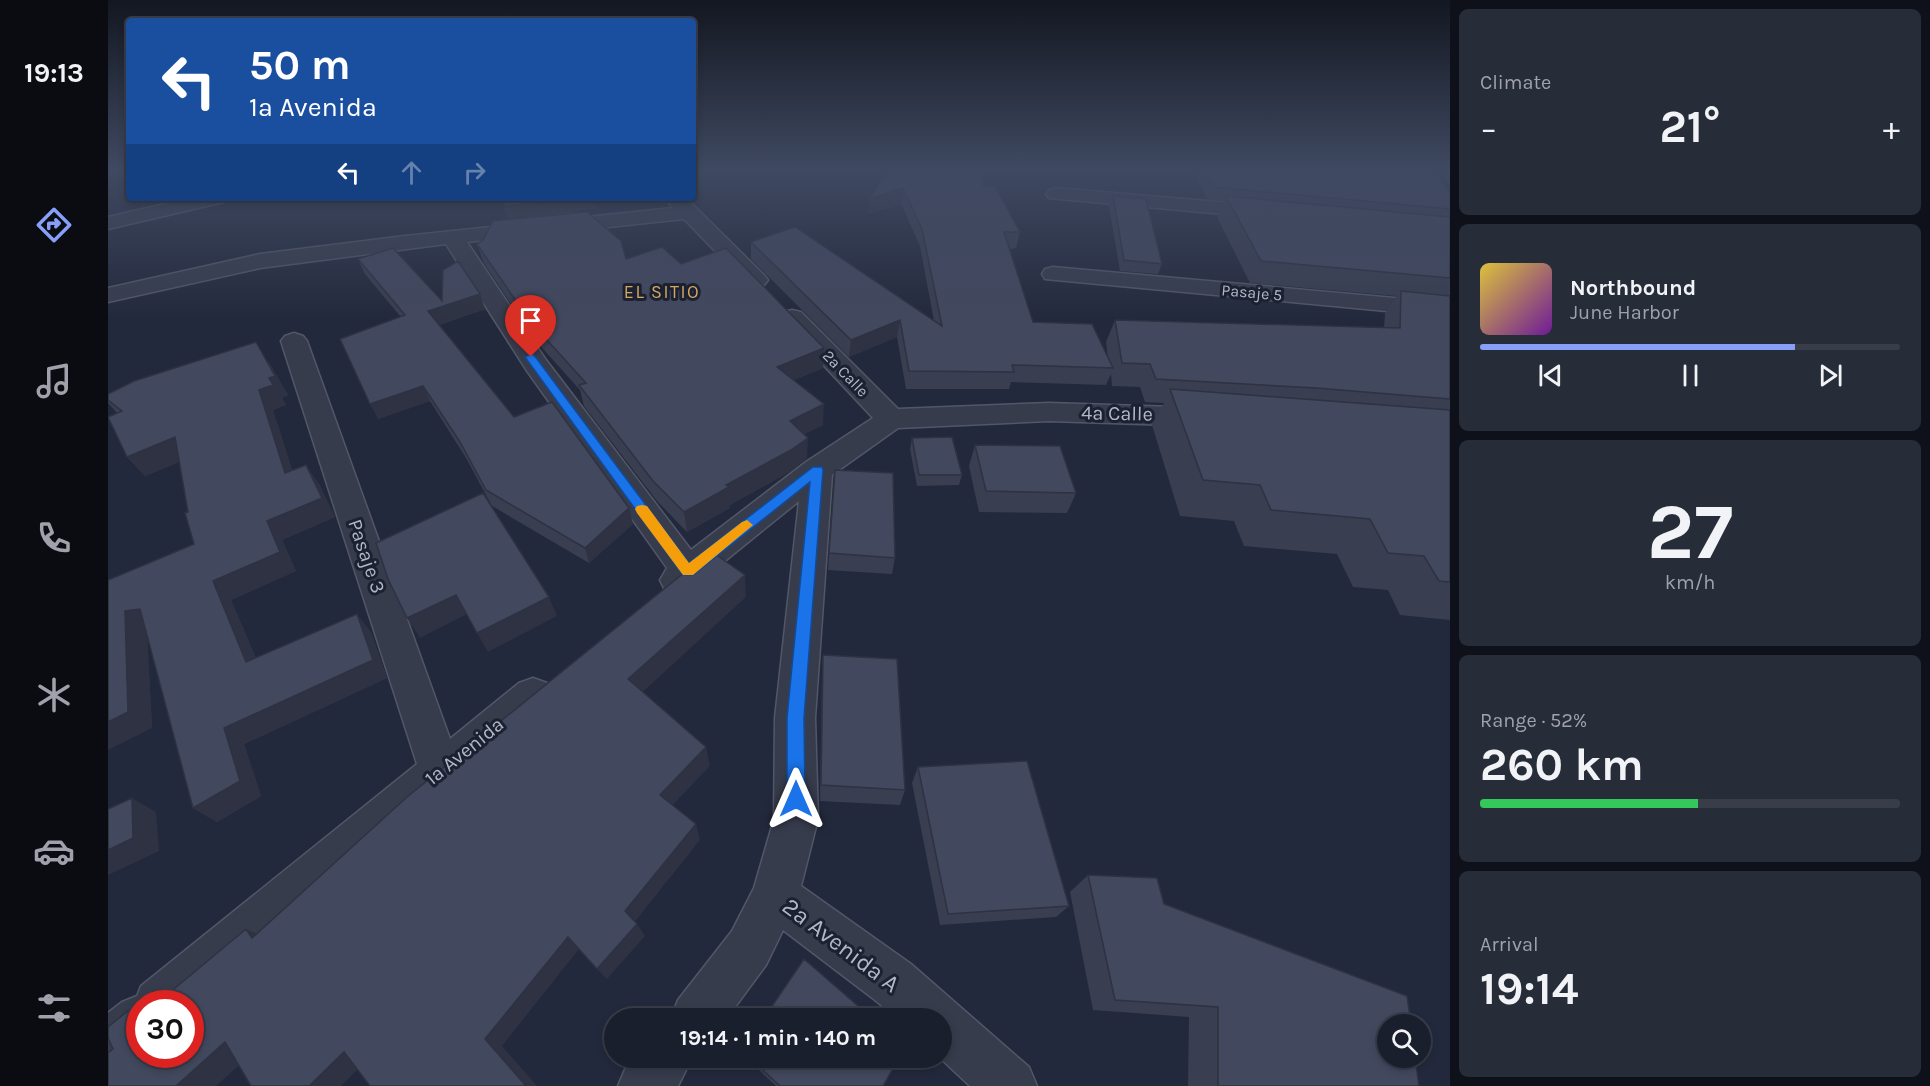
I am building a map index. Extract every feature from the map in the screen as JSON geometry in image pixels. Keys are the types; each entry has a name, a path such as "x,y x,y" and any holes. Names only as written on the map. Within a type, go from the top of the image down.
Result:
{"street":[{"path":"108,223 127,219"},
{"path":"108,295 260,261 585,219"},
{"name":"2a Calle","path":"696,219 891,419"},
{"path":"453,237 478,279 544,377 688,571"},
{"name":"Pasaje 5","path":"1053,274 1450,310"},
{"name":"Pasaje 3","path":"294,341 440,770"},
{"name":"4a Calle","path":"891,419 1049,412 1226,418"},
{"path":"651,601 817,470 891,419"},
{"path":"704,1008 749,948 775,897 796,819 795,718 817,470"},
{"name":"1a Avenida","path":"176,990 559,674"},
{"name":"2a Avenida A","path":"775,897 893,982 923,1008"},
{"path":"108,1046 126,1031"},
{"path":"952,1034 1010,1086"},
{"path":"645,1086 658,1068"}],"building":[{"path":"595,219 621,241 626,259 662,247 681,264 726,248 824,348 777,367 824,404 790,421 808,438 684,512 653,481 579,385 586,383 529,320 477,244 483,240 493,221"},
{"path":"917,219 1013,219 1020,232 1004,232 1033,322 1092,324 1113,368 1012,365 1014,372 909,371 900,320 851,340 751,242 795,227 942,326 922,229"},
{"path":"1117,219 1151,219 1162,264 1124,260"},
{"path":"1238,219 1450,219 1450,278 1261,261"},
{"path":"393,248 442,301 443,270 458,261 480,294 428,311 514,417 552,402 629,508 585,548 486,490 460,442 423,386 370,404 340,339 405,315 358,259"},
{"path":"1401,291 1450,296 1450,399 1316,388 1156,379 1150,364 1122,363 1115,320 1400,328"},
{"path":"256,342 275,376 269,378 273,385 259,390 285,473 306,465 322,498 267,521 280,552 213,581 246,662 357,614 373,660 224,728 240,781 193,808 140,609 125,611 128,712 108,722 108,580 194,544 185,513 188,512 175,437 127,457 108,417 122,411 108,400 108,394 134,381"},
{"path":"1170,389 1450,410 1450,582 1439,581 1424,556 1388,553 1370,519 1271,510 1260,485 1203,480"},
{"path":"952,437 962,475 919,475 912,438"},
{"path":"975,445 1060,446 1076,493 986,491"},
{"path":"835,470 893,473 895,558 829,553"},
{"path":"483,493 549,597 477,633 456,595 407,618 388,579 376,543"},
{"path":"711,551 745,575 628,679 706,747 660,795 696,824 625,911 637,924 597,969 568,937 485,1039 526,1086 370,1086 344,1052 309,1086 251,1086 225,1042 204,1061 204,990 173,990 246,929 252,938 407,797"},
{"path":"823,655 897,659 905,790 821,785"},
{"path":"1027,761 1069,906 948,914 918,767"},
{"path":"132,798 133,838 108,850 108,809"},
{"path":"1088,875 1157,878 1164,904 1407,996 1410,1014 1377,1014 1377,1068 1416,1068 1419,1086 1218,1086 1218,1007 1115,1000"},
{"path":"804,959 860,1008 771,1008"},
{"path":"126,1012 126,1068 196,1068 176,1086 108,1086 108,1053 113,1049 108,1038 108,1027"},
{"path":"761,1068 893,1068 883,1086 780,1086"}],"slow traffic":[{"path":"642,509 688,571 747,525"}],"district":[{"name":"EL SITIO","path":"662,292"}],"route":[{"path":"531,357 688,571 817,470 795,718 796,799"}]}
